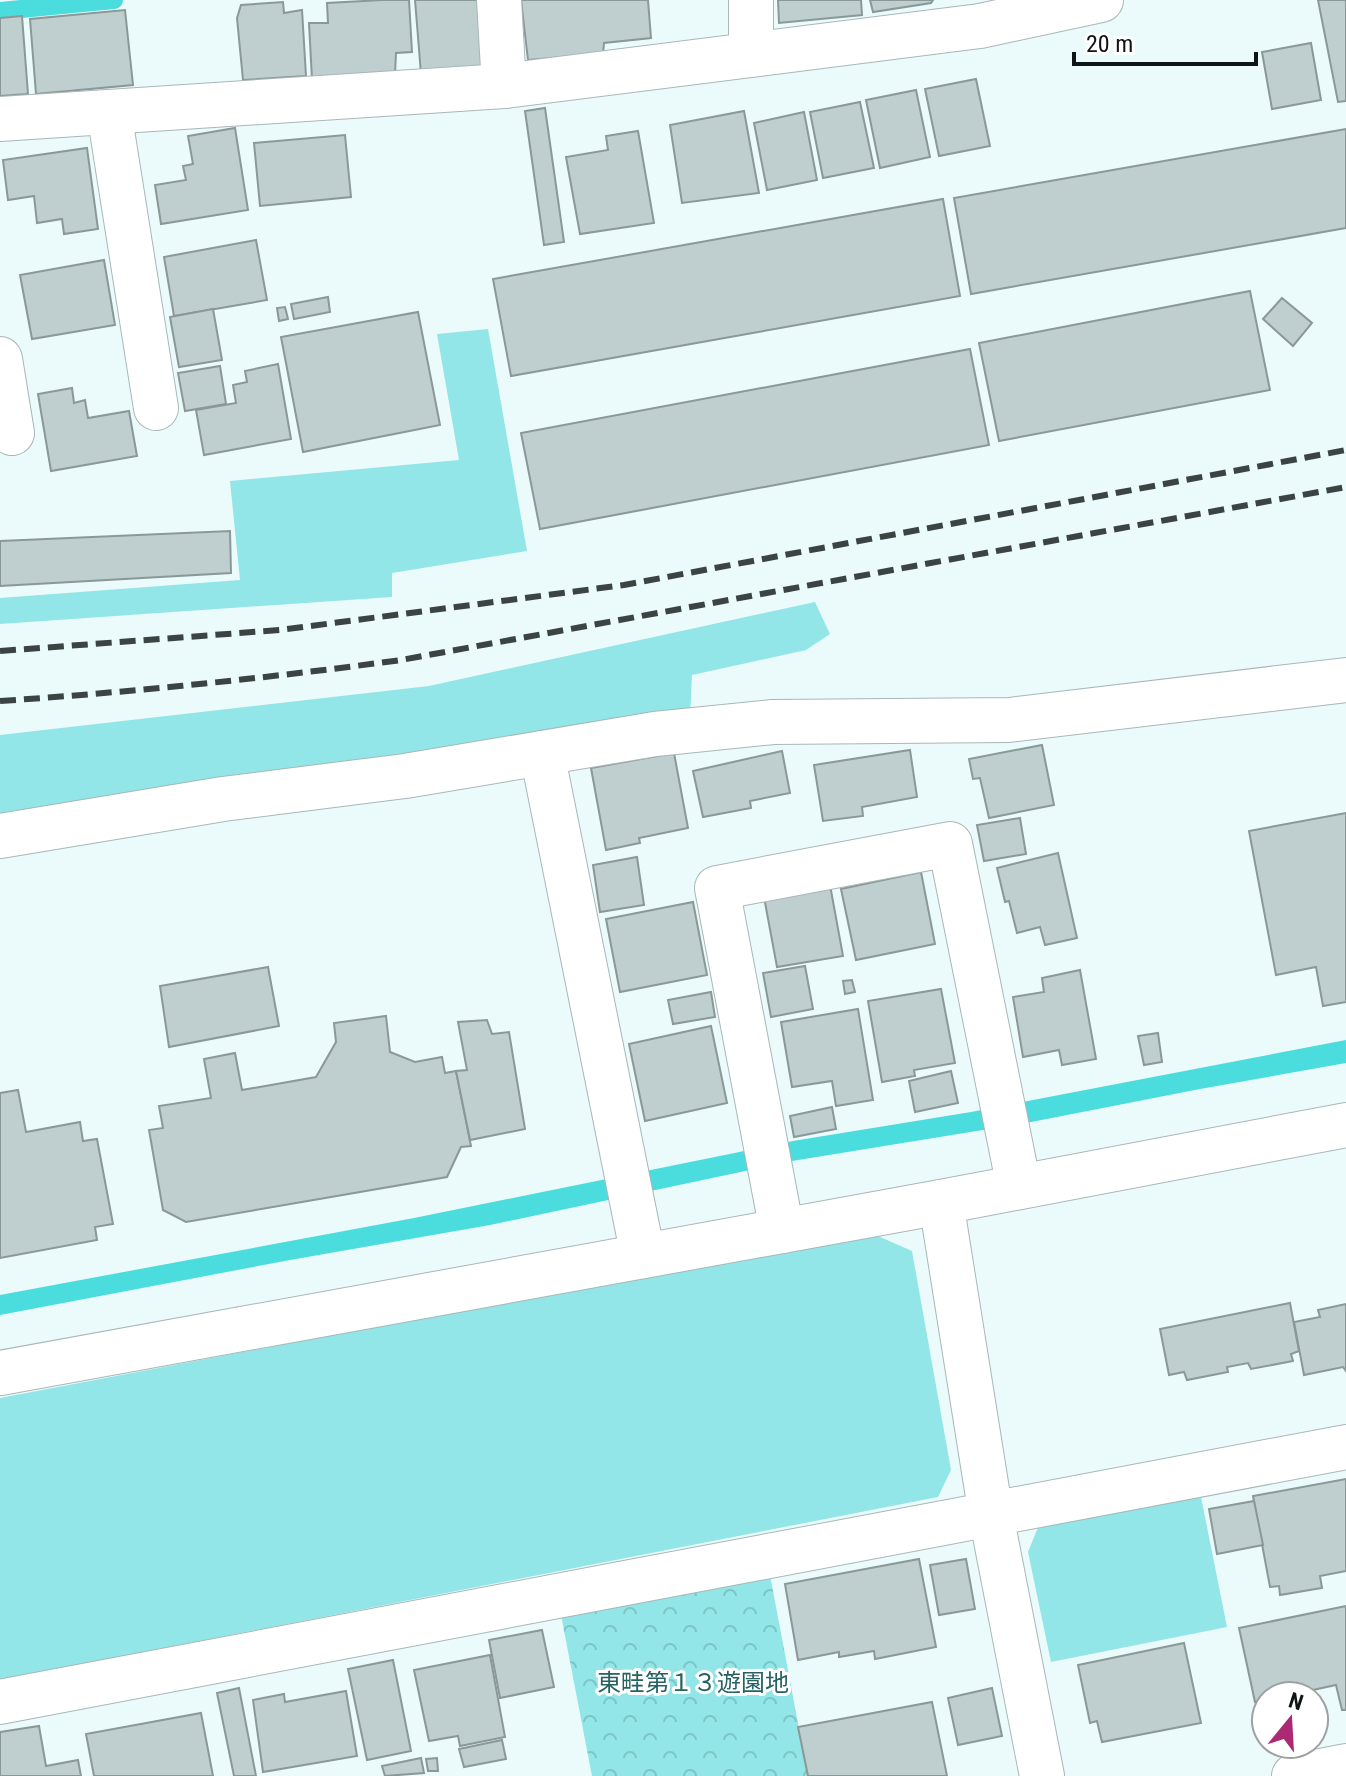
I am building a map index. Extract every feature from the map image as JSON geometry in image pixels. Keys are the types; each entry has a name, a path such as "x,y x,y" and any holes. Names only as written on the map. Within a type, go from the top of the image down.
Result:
{"street":[{"path":"499,0 504,86"},
{"path":"751,0 751,55"},
{"path":"0,119 504,86 980,26 1101,0"},
{"path":"109,112 156,408"},
{"path":"0,359 12,433"},
{"path":"0,836 223,799 405,776 655,734 773,722 1009,720 1346,680"},
{"path":"542,753 643,1256"},
{"path":"782,1231 717,888 950,844 1019,1187"},
{"path":"0,1373 1346,1125"},
{"path":"941,1202 991,1515 1042,1776"},
{"path":"0,1702 1346,1447"},
{"path":"1294,1776 1346,1766"}],"green space":[{"path":"488,329 527,551 392,573 392,597 0,624 0,598 240,580 230,481 459,460 437,334"},
{"path":"815,602 830,634 806,650 692,675 690,718 0,819 0,735 429,686"},
{"path":"871,1233 912,1251 951,1470 938,1497 0,1680 0,1398"},
{"path":"1199,1487 1227,1627 1051,1662 1028,1552 1041,1520"},
{"name":"東畦第１３遊園地","path":"770,1575 808,1776 592,1776 561,1615"}],"shaded area":[{"path":"1346,1040 1346,1063 1026,1123 792,1161 490,1225 0,1315 0,1295 414,1218 793,1141 971,1112"}],"building":[{"path":"409,0 412,52 396,53 395,75 312,80 309,23 328,23 327,3"},
{"path":"415,0 482,0 486,72 421,74"},
{"path":"521,0 648,0 651,38 604,43 603,54 528,60"},
{"path":"778,0 861,0 862,15 779,23"},
{"path":"870,0 933,0 931,3 873,12"},
{"path":"1318,0 1346,0 1346,101 1338,102"},
{"path":"283,2 284,13 302,10 306,76 243,80 237,18 241,5"},
{"path":"125,10 133,85 36,94 30,19"},
{"path":"22,16 28,94 0,96 0,18"},
{"path":"1311,43 1321,100 1272,109 1262,52"},
{"path":"976,79 990,146 939,156 925,89"},
{"path":"916,90 930,157 880,168 866,100"},
{"path":"860,102 874,168 823,178 810,112"},
{"path":"545,108 564,242 544,245 525,111"},
{"path":"744,111 759,193 682,203 670,125"},
{"path":"804,112 817,180 767,190 754,123"},
{"path":"235,128 248,210 161,224 155,185 186,180 183,166 193,164 188,136"},
{"path":"1346,129 1346,228 971,294 954,198"},
{"path":"638,131 654,223 580,234 566,157 608,150 606,136"},
{"path":"345,135 351,197 260,206 254,143"},
{"path":"87,148 98,229 64,234 62,219 37,223 34,196 8,200 3,160"},
{"path":"943,199 960,296 511,376 493,279"},
{"path":"256,240 267,300 174,316 164,257"},
{"path":"104,260 115,325 32,339 20,275"},
{"path":"1250,291 1270,390 999,441 979,343"},
{"path":"328,297 330,312 294,319 291,304"},
{"path":"1282,298 1312,323 1293,346 1263,319"},
{"path":"285,307 288,319 279,321 277,308"},
{"path":"213,309 222,360 179,367 170,317"},
{"path":"418,312 440,425 303,452 281,337"},
{"path":"970,349 989,445 540,529 521,433"},
{"path":"278,364 291,439 204,455 196,410 236,403 233,385 247,382 245,371"},
{"path":"220,366 226,404 185,411 178,373"},
{"path":"72,388 74,403 85,400 88,418 129,411 137,456 51,471 38,394"},
{"path":"230,531 231,573 0,586 0,541"},
{"path":"1042,745 1054,805 989,818 980,778 973,779 969,759"},
{"path":"910,750 917,797 862,807 863,816 823,821 814,765"},
{"path":"782,751 790,793 750,801 751,808 703,817 693,771"},
{"path":"674,753 688,828 639,838 640,843 606,850 591,768"},
{"path":"1346,813 1346,1002 1323,1006 1316,967 1276,975 1249,831"},
{"path":"1020,818 1026,854 984,861 977,825"},
{"path":"1058,853 1077,938 1045,945 1040,927 1017,933 997,868"},
{"path":"637,857 644,905 600,912 593,865"},
{"path":"921,872 935,944 856,960 841,889"},
{"path":"830,885 843,956 777,967 764,897"},
{"path":"693,902 707,975 620,992 606,919"},
{"path":"805,966 813,1009 771,1017 763,973"},
{"path":"268,967 279,1026 169,1047 160,986"},
{"path":"1080,970 1096,1059 1062,1065 1059,1050 1023,1057 1013,997 1044,992 1042,978"},
{"path":"852,980 855,992 845,994 843,981"},
{"path":"941,989 955,1063 914,1070 915,1076 882,1082 868,1001"},
{"path":"711,992 715,1017 673,1024 668,1000"},
{"path":"858,1009 873,1100 836,1106 832,1081 792,1087 781,1022"},
{"path":"386,1016 390,1052 415,1062 442,1057 445,1073 456,1071 471,1146 461,1147 447,1177 186,1222 163,1210 149,1130 163,1128 159,1106 211,1098 204,1059 235,1053 242,1090 316,1077 336,1042 334,1023"},
{"path":"487,1020 492,1034 509,1032 525,1129 470,1140 456,1071 467,1070 458,1022"},
{"path":"711,1026 727,1103 645,1121 629,1044"},
{"path":"1158,1033 1162,1062 1144,1065 1138,1036"},
{"path":"951,1071 958,1103 915,1112 909,1081"},
{"path":"18,1090 26,1132 80,1122 83,1141 97,1139 113,1224 95,1227 97,1240 0,1258 0,1093"},
{"path":"832,1107 836,1129 794,1137 790,1116"},
{"path":"1290,1303 1299,1351 1291,1354 1293,1361 1251,1369 1248,1363 1227,1367 1228,1372 1187,1380 1184,1372 1169,1375 1160,1329"},
{"path":"1346,1304 1346,1371 1343,1367 1304,1375 1294,1322 1320,1317 1318,1310"},
{"path":"1346,1479 1346,1571 1320,1576 1322,1588 1280,1595 1279,1586 1270,1587 1253,1496"},
{"path":"1254,1501 1263,1545 1217,1554 1209,1509"},
{"path":"919,1559 936,1647 875,1659 874,1651 839,1657 839,1652 798,1660 785,1584"},
{"path":"966,1559 975,1609 939,1615 930,1565"},
{"path":"1346,1606 1346,1710 1342,1710 1336,1685 1330,1686 1330,1680 1250,1680 1239,1628"},
{"path":"542,1630 554,1687 500,1698 489,1640"},
{"path":"1184,1643 1201,1723 1102,1742 1097,1721 1090,1723 1078,1665"},
{"path":"490,1655 505,1737 460,1746 458,1736 429,1741 414,1670"},
{"path":"393,1660 411,1751 367,1760 348,1669"},
{"path":"239,1688 256,1776 234,1776 217,1693"},
{"path":"992,1688 1002,1736 958,1745 948,1698"},
{"path":"346,1691 357,1756 263,1772 253,1700 284,1694 285,1702"},
{"path":"932,1702 947,1776 808,1776 798,1727"},
{"path":"201,1713 213,1776 94,1776 86,1734"},
{"path":"39,1726 46,1766 78,1760 81,1776 0,1776 0,1732"},
{"path":"502,1740 506,1759 464,1767 459,1749"},
{"path":"421,1758 424,1773 385,1776 382,1766"},
{"path":"437,1758 438,1771 428,1771 426,1759"}],"waterway":[{"path":"0,11 114,0"}],"railway":[{"path":"0,651 280,630 624,585 1346,450"},
{"path":"0,701 201,684 401,660 1346,487"}]}
